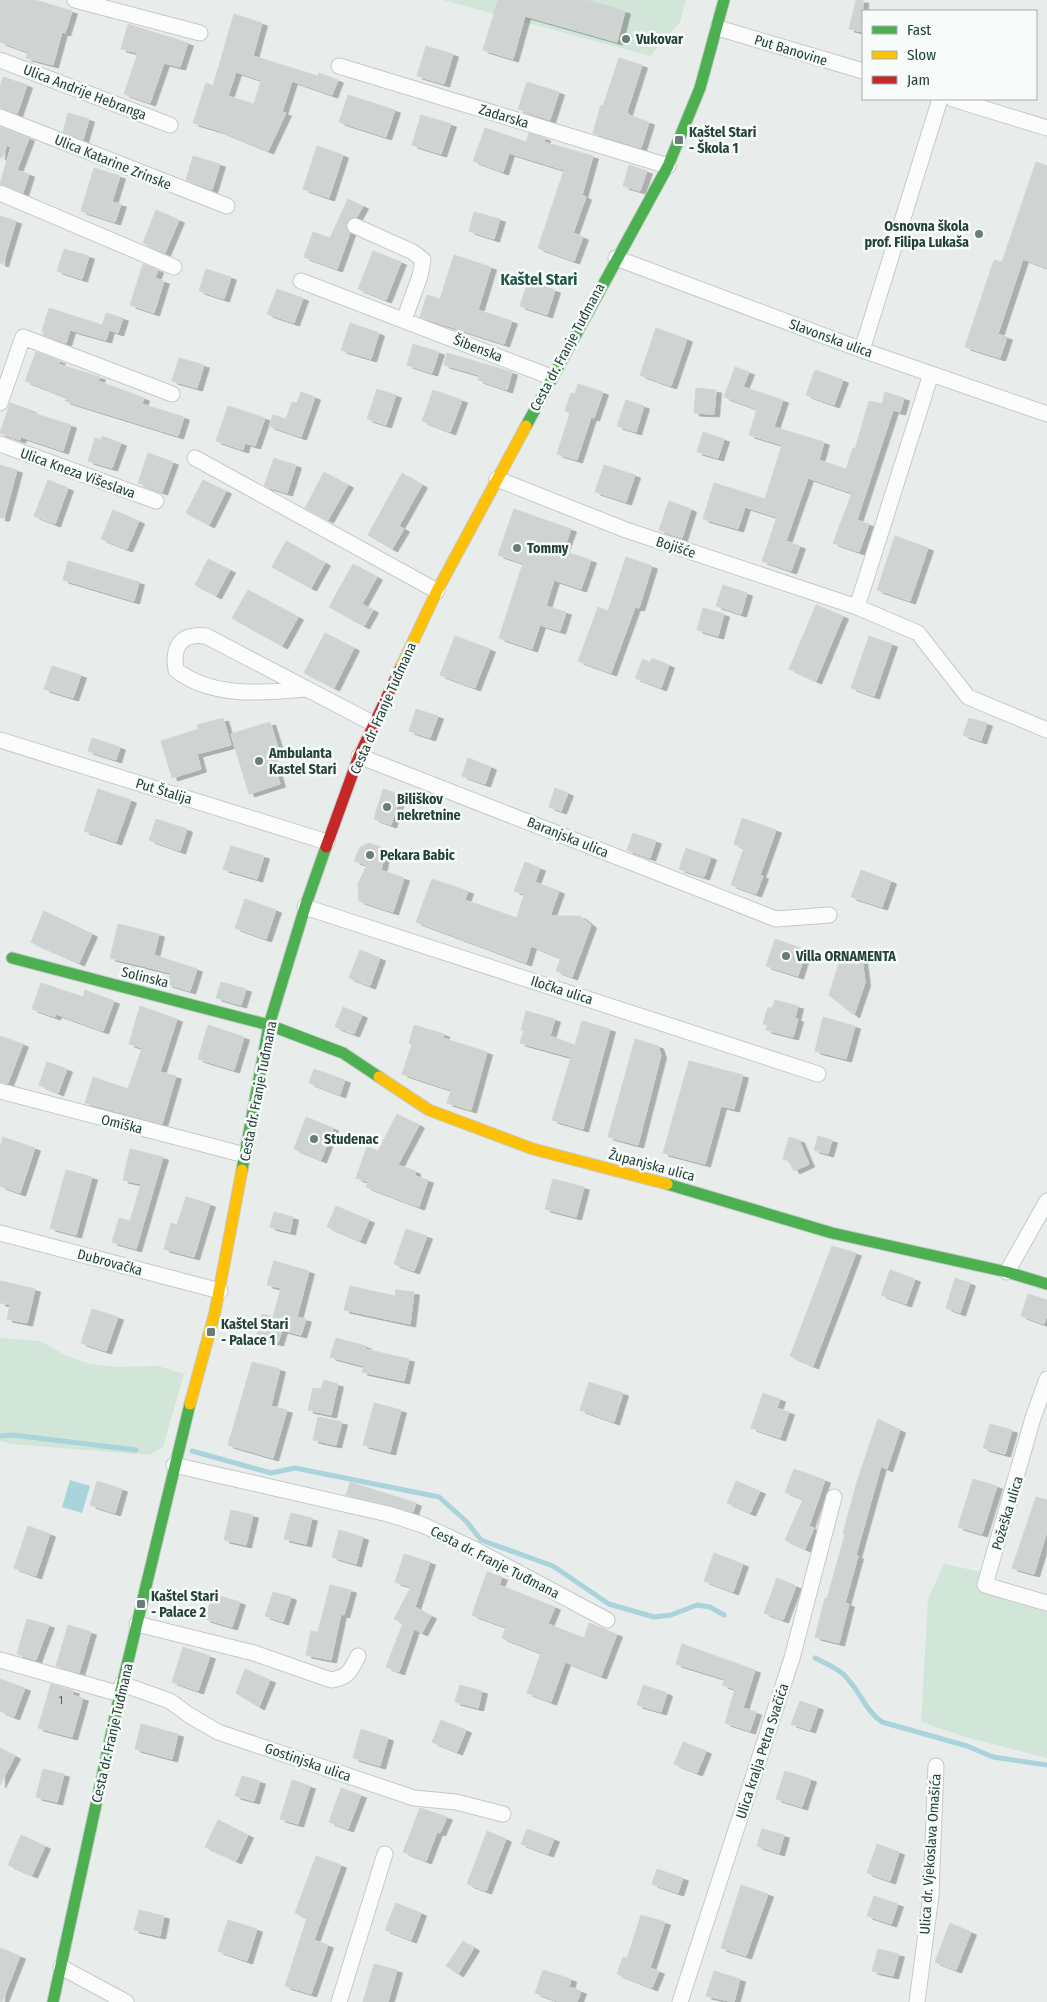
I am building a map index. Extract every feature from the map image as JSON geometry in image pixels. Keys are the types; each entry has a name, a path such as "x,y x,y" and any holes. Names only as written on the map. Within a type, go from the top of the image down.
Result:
{"main road":[{"name":"Cesta dr. Franje Tuđmana","path":"53,2002 121,1689 174,1465 220,1291 269,1025 305,906 359,756 437,591 551,377 668,166 700,88 718,28 724,0"},
{"name":"Solinska","path":"12,958 269,1025"},
{"name":"Županjska ulica","path":"269,1025 343,1053 429,1110 533,1149 629,1173 832,1233 1006,1272 1047,1284"}],"street":[{"path":"75,0 200,33"},
{"name":"Put Banovine","path":"718,28 862,72"},
{"name":"Ulica Andrije Hebranga","path":"0,60 170,125"},
{"name":"Zadarska","path":"339,66 668,166"},
{"path":"862,350 940,100"},
{"path":"956,100 1047,128"},
{"name":"Ulica Katarine Zrinske","path":"0,117 227,206"},
{"path":"0,192 174,267"},
{"path":"355,226 414,252 423,260 420,276 404,320"},
{"name":"Slavonska ulica","path":"616,258 862,350 1047,414"},
{"name":"Šibenska","path":"301,281 551,377"},
{"path":"0,403 22,337 172,394"},
{"path":"857,607 931,374"},
{"name":"Ulica Kneza Višeslava","path":"0,444 156,501"},
{"path":"195,458 437,591"},
{"name":"Bojišće","path":"497,479 626,530 857,607 918,633 968,697 1047,730"},
{"path":"306,689 257,692 220,689 188,679 176,670 174,659 183,639 189,635 206,636 374,724"},
{"name":"Put Štalija","path":"0,740 327,842"},
{"name":"Baranjska ulica","path":"359,756 776,919 829,915"},
{"name":"Iločka ulica","path":"305,906 818,1074"},
{"name":"Omiška","path":"0,1091 245,1155"},
{"path":"1006,1272 1047,1201"},
{"name":"Dubrovačka","path":"0,1233 220,1291"},
{"name":"Požeška ulica","path":"1047,1379 1033,1418 985,1586 1047,1603"},
{"name":"Cesta dr. Franje Tuđmana","path":"174,1465 388,1514 423,1525 474,1548 607,1620"},
{"name":"Ulica kralja Petra Svačića","path":"680,2002 792,1658 834,1497"},
{"path":"137,1624 254,1653 331,1680 342,1679 349,1674 358,1656"},
{"name":"Gostinjska ulica","path":"0,1660 170,1701 218,1732 414,1798 456,1802 503,1814"},
{"name":"Ulica dr. Vjekoslava Omašića","path":"917,2002 931,1895 936,1766"},
{"path":"339,2002 385,1854"},
{"path":"61,1967 126,2002"}],"green space":[{"name":"Vukovar","path":"443,0 686,0 680,22 650,56"},
{"path":"0,1338 40,1341 67,1356 90,1364 116,1367 158,1366 184,1374 163,1447 149,1455 11,1444 0,1441"},
{"path":"944,1564 982,1572 983,1591 1047,1608 1047,1758 965,1737 921,1722 928,1599"}],"water":[{"path":"70,1480 90,1486 82,1513 62,1507"}],"building":[{"path":"0,0 35,0 72,11 65,33 62,32 53,65 26,58 28,52 0,42"},
{"path":"498,0 587,0 625,11 617,42 525,16 513,59 483,50"},
{"path":"856,0 863,0 862,32 849,29"},
{"path":"234,14 262,23 253,56 318,76 319,73 338,80 332,95 292,81 282,112 286,113 268,151 217,130 193,123 206,83 213,86","holes":["236,72 261,80 254,104 228,96"]},
{"path":"128,24 188,43 180,67 164,63 150,103 124,94 138,53 121,49"},
{"path":"426,46 453,54 444,84 417,76"},
{"path":"619,58 642,65 627,112 629,115 649,122 641,148 593,133 601,105 603,106"},
{"path":"3,77 27,85 17,114 0,108 0,86"},
{"path":"527,82 559,92 550,120 518,109"},
{"path":"348,95 395,110 386,137 339,122"},
{"path":"68,113 89,119 83,140 63,132"},
{"path":"421,115 451,124 441,154 412,145"},
{"path":"0,127 29,138 17,170 29,174 23,193 0,184 11,147 7,145 2,158 0,157"},
{"path":"485,128 526,142 529,133 545,138 544,142 593,156 582,195 586,197 573,233 583,237 574,261 538,248 564,170 509,153 503,172 473,161"},
{"path":"317,146 343,155 329,198 303,189"},
{"path":"193,156 220,164 212,190 186,180"},
{"path":"1036,162 1047,166 1047,268 1023,259 998,334 1007,337 1000,358 965,347 994,260 1002,262"},
{"path":"629,165 647,171 640,191 623,186"},
{"path":"94,168 120,176 112,202 121,204 115,222 81,211"},
{"path":"348,199 363,206 357,217 350,218 346,223 350,233 337,269 304,257 313,232 330,238"},
{"path":"156,210 179,220 165,253 143,243"},
{"path":"474,212 500,219 494,239 469,231"},
{"path":"0,216 16,221 3,264 0,263"},
{"path":"64,249 89,256 82,279 57,271"},
{"path":"373,251 401,262 386,300 358,289"},
{"path":"454,255 491,267 478,310 512,321 504,344 420,317 427,295 440,299"},
{"path":"143,264 158,270 155,278 164,281 154,313 130,305"},
{"path":"206,269 231,277 224,299 199,291"},
{"path":"528,281 555,290 547,315 520,306"},
{"path":"277,289 303,298 294,323 267,314"},
{"path":"49,308 102,325 106,313 123,318 118,333 109,330 106,340 70,330 66,343 43,335 44,331 42,331"},
{"path":"350,323 379,333 371,359 341,350"},
{"path":"656,328 687,339 671,386 640,375"},
{"path":"413,344 439,352 432,373 407,365"},
{"path":"36,352 60,361 58,364 100,377 98,381 144,398 142,404 184,417 178,436 65,401 66,397 25,381"},
{"path":"447,353 512,372 507,390 478,380 479,375 444,365"},
{"path":"179,358 204,365 197,388 172,381"},
{"path":"735,367 749,372 743,387 783,400 774,427 824,442 819,460 846,469 853,448 855,449 869,401 882,404 885,392 904,398 900,412 893,410 857,520 869,524 859,552 833,543 852,493 808,478 786,541 800,546 791,571 762,561 777,517 745,507 738,529 703,519 714,483 765,499 782,445 749,435 757,409 724,397"},
{"path":"815,370 843,380 834,405 806,395"},
{"path":"578,384 603,392 594,418 591,417 577,460 557,454 570,413 565,411 571,393 575,394"},
{"path":"696,388 716,390 714,414 694,413"},
{"path":"377,389 396,395 386,425 367,419"},
{"path":"433,390 462,400 450,432 422,421"},
{"path":"301,392 315,397 301,437 269,426 273,415 286,419 292,402 297,403"},
{"path":"626,400 644,406 636,432 617,426"},
{"path":"10,403 31,410 30,412 71,425 63,451 21,437 20,440 0,433"},
{"path":"228,406 265,418 255,446 245,443 243,450 216,441"},
{"path":"703,432 724,439 718,458 697,452"},
{"path":"102,436 121,443 112,468 88,461 95,438 101,440"},
{"path":"148,453 173,462 162,492 138,483"},
{"path":"274,458 296,465 287,493 264,486"},
{"path":"0,465 17,470 4,518 0,518"},
{"path":"604,465 635,475 626,502 595,492"},
{"path":"324,472 348,485 328,520 305,508"},
{"path":"402,473 422,485 399,526 404,529 392,549 368,535"},
{"path":"48,480 68,488 55,524 34,516"},
{"path":"203,480 226,491 209,525 186,513"},
{"path":"669,501 691,509 682,538 659,530"},
{"path":"514,509 571,529 563,551 591,560 581,589 554,580 546,606 566,612 560,631 540,625 532,649 499,638 523,563 498,555"},
{"path":"113,510 139,521 127,549 101,539"},
{"path":"895,536 928,548 910,601 877,590"},
{"path":"286,541 325,563 311,588 272,567"},
{"path":"626,557 652,566 639,608 635,607 611,673 578,661 598,607 608,611"},
{"path":"208,559 230,570 216,596 195,585"},
{"path":"68,561 139,582 134,601 63,580"},
{"path":"353,564 377,577 362,604 373,610 364,626 329,607"},
{"path":"723,585 747,593 741,614 716,606"},
{"path":"248,590 298,617 282,646 232,618"},
{"path":"816,605 843,616 816,681 789,669"},
{"path":"703,608 724,614 718,636 697,630"},
{"path":"325,633 354,648 334,688 304,673"},
{"path":"455,636 490,649 475,688 440,675"},
{"path":"869,636 892,644 874,696 851,688"},
{"path":"652,658 669,665 661,688 635,678 643,659 650,663"},
{"path":"52,666 81,675 73,698 44,689"},
{"path":"416,709 438,716 430,738 409,731"},
{"path":"223,718 231,745 197,754 201,769 172,778 161,741 199,729 197,725"},
{"path":"969,718 987,723 981,741 963,735"},
{"name":"Ambulanta Kastel Stari","path":"270,722 280,754 272,757 280,784 249,794 231,734"},
{"path":"92,738 120,747 116,760 88,751"},
{"path":"468,758 491,767 485,784 462,776"},
{"path":"555,788 568,793 561,811 549,807"},
{"path":"98,789 131,800 116,842 84,831"},
{"name":"Biliškov nekretnine","path":"383,789 401,795 391,825 374,819"},
{"path":"742,818 776,830 760,875 763,876 756,894 731,885 744,848 734,844"},
{"path":"156,819 187,829 180,851 149,840"},
{"path":"633,833 656,841 650,858 627,850"},
{"path":"369,843 386,849 381,870 404,878 393,912 359,901 358,884 367,865 354,861 360,847"},
{"path":"231,846 264,856 257,879 223,869"},
{"path":"686,848 711,857 704,877 679,869"},
{"path":"525,862 540,868 535,882 559,891 550,916 580,916 591,925 572,977 556,971 561,958 531,946 526,963 416,922 432,879 468,891 465,900 517,918 524,894 514,891"},
{"path":"861,870 891,881 882,907 851,897"},
{"path":"245,899 276,910 266,939 235,928"},
{"path":"44,911 92,934 79,963 31,942"},
{"path":"118,924 159,934 154,955 197,969 190,991 167,984 171,973 110,958"},
{"name":"Villa ORNAMENTA","path":"775,939 806,950 798,976 766,966"},
{"path":"360,950 380,958 370,986 349,978"},
{"path":"842,953 862,959 865,983 854,1015 829,995"},
{"path":"221,982 246,989 241,1005 216,998"},
{"path":"41,983 83,997 85,990 114,1001 103,1031 56,1014 55,1017 32,1009"},
{"path":"775,1000 798,1006 795,1018 798,1019 793,1037 766,1030 768,1025 763,1024 768,1007 772,1008"},
{"path":"140,1006 177,1019 160,1072 176,1076 162,1124 85,1103 93,1077 128,1089 142,1048 129,1044"},
{"path":"343,1007 362,1015 354,1034 335,1027"},
{"path":"526,1011 555,1019 550,1036 575,1045 582,1021 610,1029 583,1129 552,1120 571,1057 520,1043 524,1030 521,1030"},
{"path":"823,1017 855,1026 846,1059 815,1051"},
{"path":"208,1025 244,1037 234,1070 198,1059"},
{"path":"414,1025 444,1034 443,1038 487,1052 471,1110 447,1103 451,1090 402,1074 412,1044 409,1043"},
{"path":"0,1036 23,1044 8,1083 0,1082"},
{"path":"635,1039 658,1046 661,1055 638,1145 608,1137"},
{"path":"689,1061 743,1075 734,1109 721,1106 705,1164 663,1153"},
{"path":"47,1062 67,1069 58,1093 39,1085"},
{"path":"314,1069 345,1080 340,1095 309,1083"},
{"path":"397,1114 419,1125 398,1165 415,1171 415,1176 428,1180 419,1207 366,1187 368,1182 356,1178 367,1147 378,1151"},
{"name":"Studenac","path":"306,1117 333,1128 321,1160 294,1149"},
{"path":"818,1136 832,1140 828,1154 814,1150"},
{"path":"3,1137 35,1148 20,1193 0,1186 0,1147"},
{"path":"789,1137 799,1140 809,1164 794,1171 789,1161 783,1159"},
{"path":"130,1149 163,1157 136,1249 112,1242 119,1218 130,1221 141,1184 123,1180"},
{"path":"66,1170 92,1177 76,1235 50,1228"},
{"path":"553,1179 584,1187 576,1217 545,1209"},
{"path":"186,1197 210,1204 194,1257 164,1249 171,1223 177,1225"},
{"path":"336,1206 369,1220 360,1241 327,1227"},
{"path":"274,1212 293,1217 290,1232 270,1227"},
{"path":"406,1229 427,1236 414,1271 394,1264"},
{"path":"832,1246 856,1253 813,1366 790,1356"},
{"path":"274,1261 309,1271 297,1317 306,1319 301,1335 282,1330 278,1343 256,1337 262,1314 273,1317 281,1288 267,1285"},
{"path":"890,1270 915,1279 906,1304 881,1295"},
{"path":"955,1278 970,1283 960,1313 946,1308"},
{"path":"0,1281 35,1289 27,1323 7,1319 10,1304 0,1303"},
{"path":"350,1286 395,1296 396,1290 414,1292 410,1324 344,1310"},
{"path":"1028,1294 1047,1300 1047,1315 1044,1324 1021,1316"},
{"path":"92,1309 118,1317 106,1351 81,1343"},
{"path":"336,1338 366,1346 365,1349 409,1359 404,1381 362,1372 364,1366 330,1357"},
{"path":"252,1362 280,1369 271,1406 287,1410 273,1458 228,1445"},
{"path":"324,1380 338,1384 331,1415 308,1410 313,1388 321,1389"},
{"path":"589,1382 623,1393 614,1422 580,1410"},
{"path":"763,1393 780,1399 777,1408 789,1412 780,1438 751,1428"},
{"path":"374,1403 401,1410 390,1452 363,1445"},
{"path":"318,1417 342,1422 336,1445 313,1440"},
{"path":"878,1419 900,1430 887,1469 881,1466 856,1555 858,1556 845,1603 849,1604 839,1643 815,1637 845,1534 843,1533 857,1482"},
{"path":"990,1424 1012,1430 1005,1454 983,1448"},
{"path":"794,1469 825,1480 809,1526 814,1528 805,1549 785,1540 803,1499 785,1492"},
{"path":"973,1479 997,1486 982,1534 958,1527"},
{"path":"97,1481 122,1489 115,1513 90,1505"},
{"path":"736,1481 760,1491 750,1513 727,1503"},
{"path":"350,1482 416,1503 413,1512 346,1495"},
{"path":"1036,1497 1047,1500 1047,1531 1034,1574 1012,1568"},
{"path":"231,1510 253,1515 246,1545 224,1540"},
{"path":"291,1513 312,1518 306,1544 284,1539"},
{"path":"28,1526 50,1534 36,1576 14,1568"},
{"path":"339,1530 363,1537 356,1564 332,1557"},
{"path":"714,1553 743,1564 733,1592 704,1581"},
{"path":"404,1554 430,1562 415,1607 431,1616 422,1633 414,1629 399,1672 386,1667 403,1623 394,1619 411,1587 395,1582"},
{"path":"487,1572 502,1577 499,1585 555,1607 548,1624 584,1638 589,1623 617,1634 601,1676 565,1662 551,1702 527,1693 541,1653 502,1638 506,1627 472,1615"},
{"path":"777,1578 796,1586 783,1620 764,1613"},
{"path":"330,1585 351,1590 344,1615 341,1614 331,1660 306,1655 311,1631 318,1632"},
{"path":"273,1592 291,1597 283,1622 265,1616"},
{"path":"213,1594 240,1602 232,1627 205,1619"},
{"path":"27,1619 49,1625 36,1660 17,1654"},
{"path":"68,1625 91,1632 79,1673 56,1666"},
{"path":"682,1644 755,1670 743,1708 756,1712 750,1731 725,1723 735,1689 722,1685 725,1679 676,1664"},
{"path":"183,1647 210,1656 198,1691 172,1682"},
{"path":"245,1669 270,1680 259,1707 236,1693"},
{"path":"0,1679 25,1688 14,1717 0,1711"},
{"path":"51,1684 74,1691 72,1695 83,1698 72,1737 38,1728"},
{"path":"460,1685 482,1691 478,1708 455,1702"},
{"path":"643,1685 667,1693 661,1712 637,1705"},
{"path":"800,1701 818,1707 810,1730 791,1724"},
{"path":"441,1720 466,1730 457,1752 432,1742"},
{"path":"141,1724 178,1734 172,1759 135,1749"},
{"path":"361,1729 388,1738 380,1766 353,1758"},
{"path":"683,1742 706,1751 697,1773 674,1764"},
{"path":"0,1748 15,1756 0,1785"},
{"path":"43,1769 64,1774 57,1802 36,1797"},
{"path":"785,1771 811,1779 802,1807 776,1799"},
{"path":"242,1776 260,1781 254,1801 235,1796"},
{"path":"292,1780 310,1786 298,1824 280,1819"},
{"path":"341,1788 361,1795 348,1829 329,1822"},
{"path":"420,1808 447,1817 440,1833 437,1832 426,1861 403,1852"},
{"path":"218,1820 248,1835 236,1861 205,1847"},
{"path":"527,1829 554,1839 548,1854 521,1844"},
{"path":"762,1829 784,1835 779,1853 757,1846"},
{"path":"487,1831 506,1839 486,1891 467,1884"},
{"path":"21,1835 45,1846 32,1875 8,1865"},
{"path":"877,1844 899,1852 890,1881 867,1873"},
{"path":"316,1856 341,1865 314,1940 328,1945 311,1994 285,1986 307,1918 295,1913"},
{"path":"657,1869 683,1878 678,1893 652,1884"},
{"path":"741,1885 768,1894 746,1956 721,1948"},
{"path":"874,1896 898,1904 891,1924 867,1916"},
{"path":"396,1903 421,1913 411,1940 385,1930"},
{"path":"139,1910 164,1916 160,1936 134,1930"},
{"path":"641,1915 665,1922 650,1968 659,1971 652,1988 617,1974 623,1957 627,1959"},
{"path":"228,1920 257,1929 247,1961 218,1951"},
{"path":"950,1923 971,1932 956,1970 935,1962"},
{"path":"463,1941 474,1948 458,1974 446,1966"},
{"path":"0,1948 20,1956 2,2002 0,2002"},
{"path":"878,1949 899,1954 893,1976 872,1971"},
{"path":"374,1964 397,1970 388,2002 363,2002"},
{"path":"543,1970 571,1979 569,1987 581,1991 577,2002 560,2002 535,1993"},
{"path":"714,1971 740,1979 734,2002 706,1996"}],"waterway":[{"path":"0,1436 13,1435 136,1450"},
{"path":"192,1451 271,1473 295,1468 439,1497 467,1522 481,1540 553,1566 609,1604 654,1617 671,1615 697,1605 710,1607 724,1615"},
{"path":"815,1658 842,1673 871,1712 882,1722 967,1746 993,1757 1047,1765"}],"traffic: fast":[{"path":"526,426 668,166 700,88 724,0"},
{"path":"242,1170 269,1025 305,907 326,847"},
{"path":"12,958 269,1025 343,1053 379,1077"},
{"path":"667,1184 832,1233 1007,1272 1047,1284"},
{"path":"53,2002 120,1694 190,1404"}],"traffic: slow":[{"path":"400,669 437,591 526,426"},
{"path":"379,1077 429,1110 533,1149 667,1184"},
{"path":"190,1404 215,1312 242,1170"}],"traffic: jam":[{"path":"326,847 359,756 400,669"}],"place":[{"name":"Vukovar","path":"626,39"},
{"name":"Kaštel Stari - Škola 1","path":"679,140"},
{"name":"Osnovna škola prof. Filipa Lukaša","path":"979,234"},
{"name":"Tommy","path":"517,548"},
{"name":"Ambulanta Kastel Stari","path":"259,761"},
{"name":"Biliškov nekretnine","path":"387,807"},
{"name":"Pekara Babic","path":"370,855"},
{"name":"Villa ORNAMENTA","path":"786,956"},
{"name":"Studenac","path":"314,1139"},
{"name":"Kaštel Stari - Palace 1","path":"211,1332"},
{"name":"Kaštel Stari - Palace 2","path":"141,1604"}],"district":[{"name":"Kaštel Stari","path":"539,279"}]}
